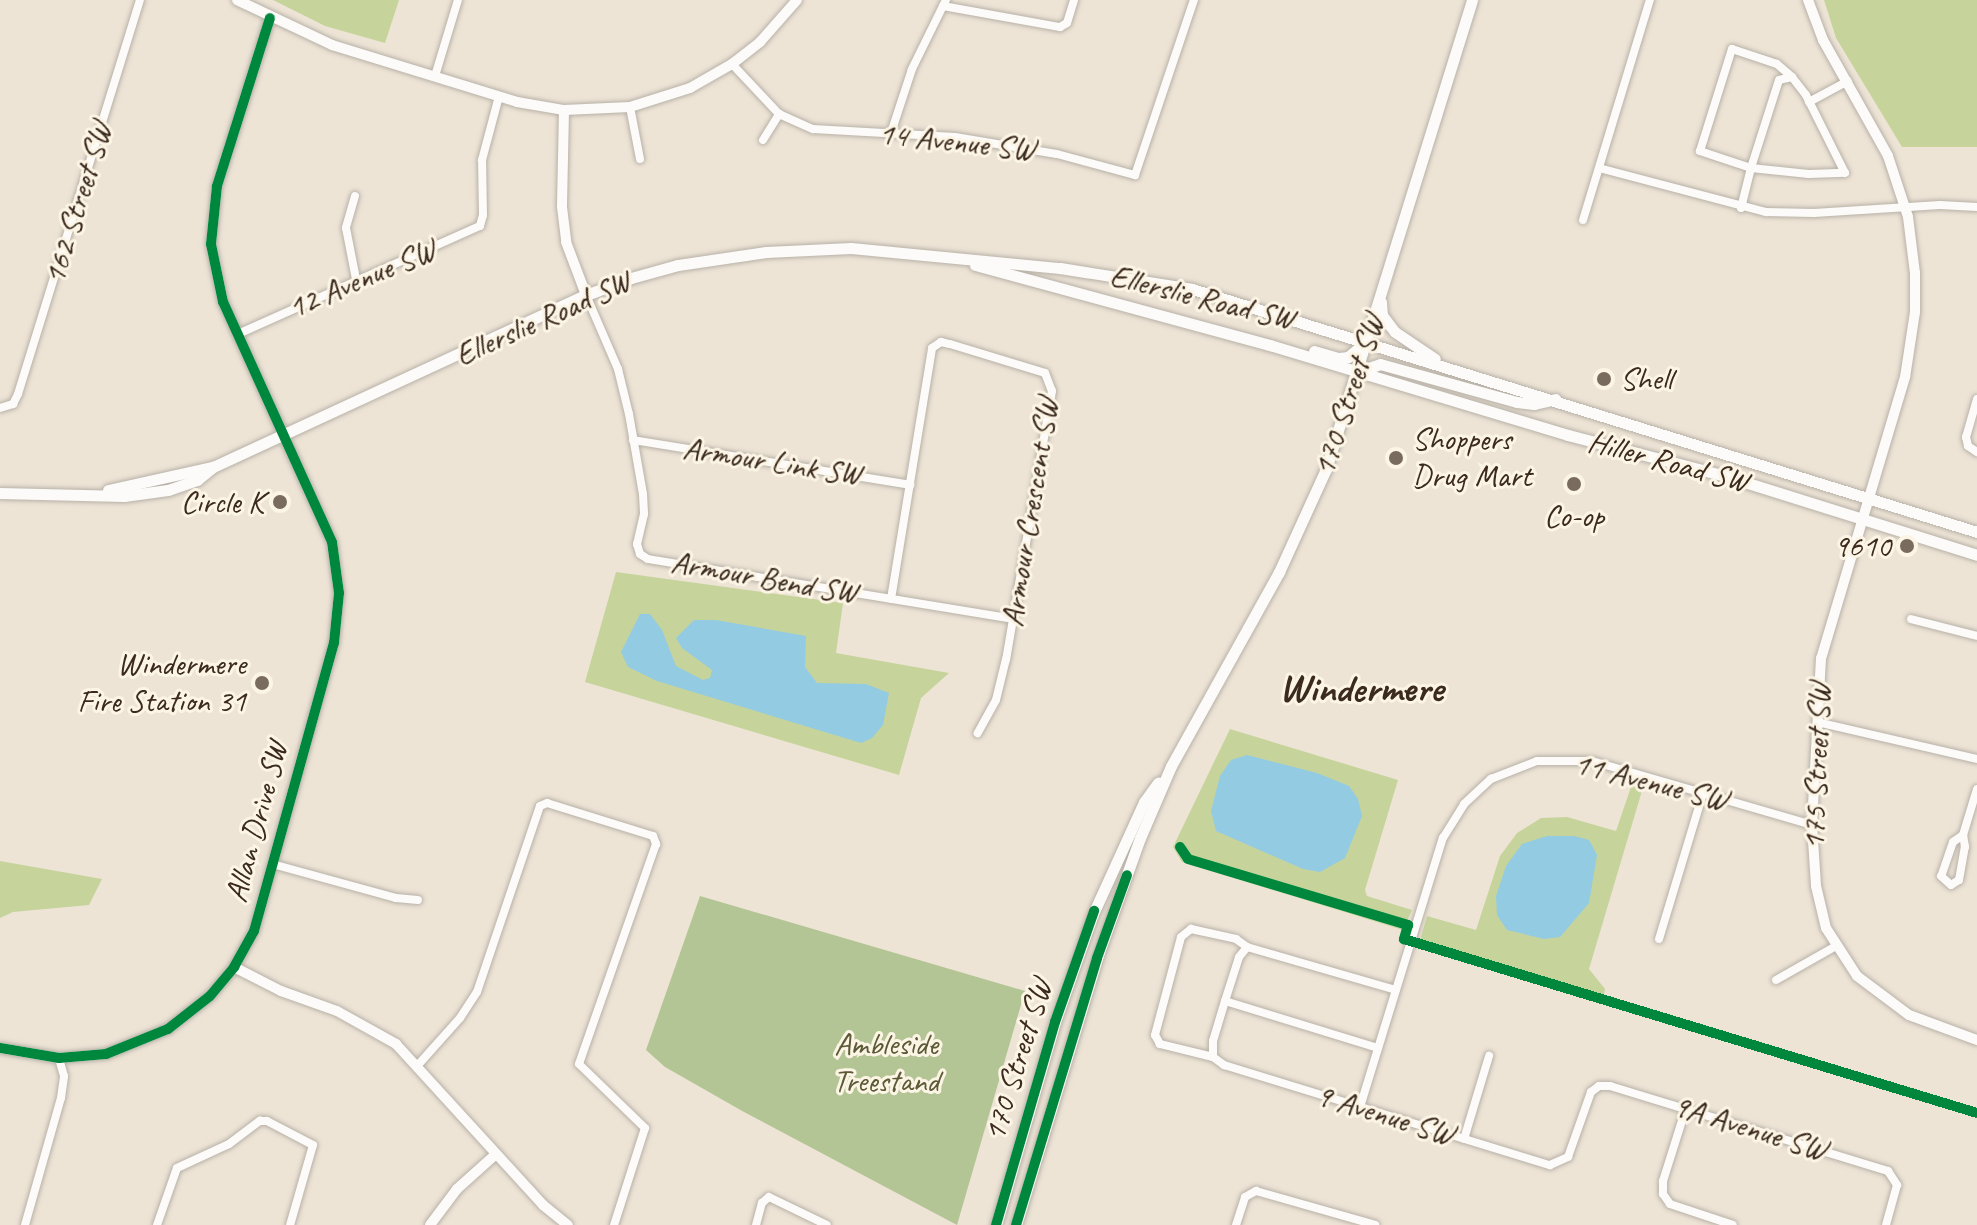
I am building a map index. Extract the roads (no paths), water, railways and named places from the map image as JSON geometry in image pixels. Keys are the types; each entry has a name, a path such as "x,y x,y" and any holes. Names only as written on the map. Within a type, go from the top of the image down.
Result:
{"main road":[{"name":"170 Street SW","path":"1016,1225 1097,958 1171,766 1298,535 1326,469 1472,0"},
{"name":"Ellerslie Road SW","path":"0,493 91,493 213,467 586,295 678,265 766,252 851,248 1147,279 1192,289 1367,342"},
{"name":"Ellerslie Road SW","path":"940,256 1159,314 1357,372"},
{"path":"1382,293 1381,310 1389,325 1449,367"},
{"path":"1159,314 1188,315 1339,358 1348,357 1367,342"},
{"name":"Hiller Road SW","path":"1367,342 1977,532"},
{"path":"1357,372 1363,367 1380,364 1517,402 1534,404 1555,399"},
{"name":"Hiller Road SW","path":"1357,372 1568,435 1725,476 1977,555"},
{"name":"170 Street SW","path":"996,1225 1055,1022 1093,914 1144,802 1171,766"}],"street":[{"name":"162 Street SW","path":"0,408 13,404 140,0"},
{"path":"237,0 332,45 499,96 564,110 630,107 690,88 732,64 779,23 797,0"},
{"path":"435,76 458,0"},
{"path":"891,133 912,69 944,3 1060,27 1067,23 1074,0"},
{"name":"14 Avenue SW","path":"732,64 779,114 813,129 891,133 1015,146 1135,175 1156,124 1194,0"},
{"path":"1583,220 1650,0"},
{"name":"175 Street SW","path":"1808,0 1815,23 1879,136 1905,207 1915,273 1912,342 1822,653 1812,825 1816,886 1826,928 1857,976 1882,998 1936,1028 1977,1040"},
{"name":"Allan Drive SW","path":"0,1048 59,1058 106,1054 168,1029 197,1008 234,967 254,931 276,865 303,744 334,643 339,607 332,542 219,289 211,244 211,216 217,186 270,18"},
{"path":"1732,49 1777,64 1792,77 1809,102 1845,173 1809,174 1751,168 1700,151 1732,49"},
{"path":"1741,208 1779,80 1792,77"},
{"path":"1809,102 1848,81"},
{"name":"12 Avenue SW","path":"238,334 356,279 462,235 483,222 482,160 499,96"},
{"path":"630,107 640,159"},
{"path":"564,110 562,207 566,242 586,295"},
{"path":"763,140 779,114"},
{"path":"1599,168 1741,208 1797,214 1905,207 1977,207"},
{"path":"355,196 346,228 356,279"},
{"name":"Armour Bend SW","path":"586,295 618,369 633,440 643,494 644,514 637,544 640,554 648,559 1013,619"},
{"name":"Armour Crescent SW","path":"891,599 932,348 941,342 1036,369 1050,380 1052,391 996,700 978,733"},
{"path":"1977,399 1966,437 1968,446 1977,452"},
{"name":"Armour Link SW","path":"633,440 910,485"},
{"path":"1911,619 1977,636"},
{"path":"1817,722 1977,759"},
{"name":"11 Avenue SW","path":"1396,990 1443,838 1464,804 1491,779 1537,761 1573,758 1617,766 1812,825"},
{"path":"1963,835 1953,842 1941,876 1951,885 1959,880 1965,847 1963,835 1977,789"},
{"path":"1659,939 1703,793"},
{"path":"418,1065 460,1018 477,992 540,806 547,803 653,836 656,844 579,1064 645,1128 614,1225"},
{"path":"276,865 396,898 418,900"},
{"name":"9 Avenue SW","path":"1247,947 1236,939 1197,928 1185,932 1156,1028 1156,1040 1167,1047 1213,1057 1224,1065 1545,1164 1560,1164"},
{"path":"1776,980 1836,946"},
{"path":"1213,1057 1213,1041 1225,1001 1239,957 1247,947 1396,990 1360,1107"},
{"path":"234,967 281,991 368,1025 396,1044 543,1205 568,1225"},
{"path":"1225,1001 1378,1048"},
{"path":"1464,1139 1489,1056"},
{"path":"25,1225 61,1098 64,1076 59,1058"},
{"name":"9A Avenue SW","path":"1560,1164 1571,1153 1588,1097 1599,1086 1610,1086 1884,1169 1896,1181 1886,1225"},
{"path":"1686,1108 1663,1181 1666,1200 1733,1225"},
{"path":"157,1225 177,1168 229,1144 260,1121 267,1121 313,1145 290,1225"},
{"path":"430,1225 457,1189 496,1154"},
{"path":"1236,1225 1243,1201 1249,1193 1264,1192 1375,1225"},
{"path":"756,1225 762,1203 769,1197 827,1225"}],"water":[{"path":"640,614 650,614 662,630 676,666 703,680 710,678 712,670 682,648 676,638 694,620 716,620 806,636 805,667 817,683 866,684 889,693 883,725 872,738 861,743 657,681 628,667 621,652"},
{"path":"1247,755 1317,773 1349,786 1358,799 1362,816 1345,858 1320,872 1303,869 1216,831 1211,811 1220,776 1231,760"},
{"path":"1547,836 1574,836 1589,840 1597,855 1589,903 1560,937 1544,939 1507,930 1497,915 1496,896 1506,866 1522,844"}],"place":[{"name":"Shell","path":"1604,379"},
{"name":"Shoppers Drug Mart","path":"1396,458"},
{"name":"Co-op","path":"1574,484"},
{"name":"Circle K","path":"280,502"},
{"name":"9610","path":"1907,546"},
{"name":"Windermere Fire Station 31","path":"262,683"}],"district":[{"name":"Windermere","path":"1361,688"}],"park label":[{"name":"Ambleside Treestand","path":"886,1064"}]}
